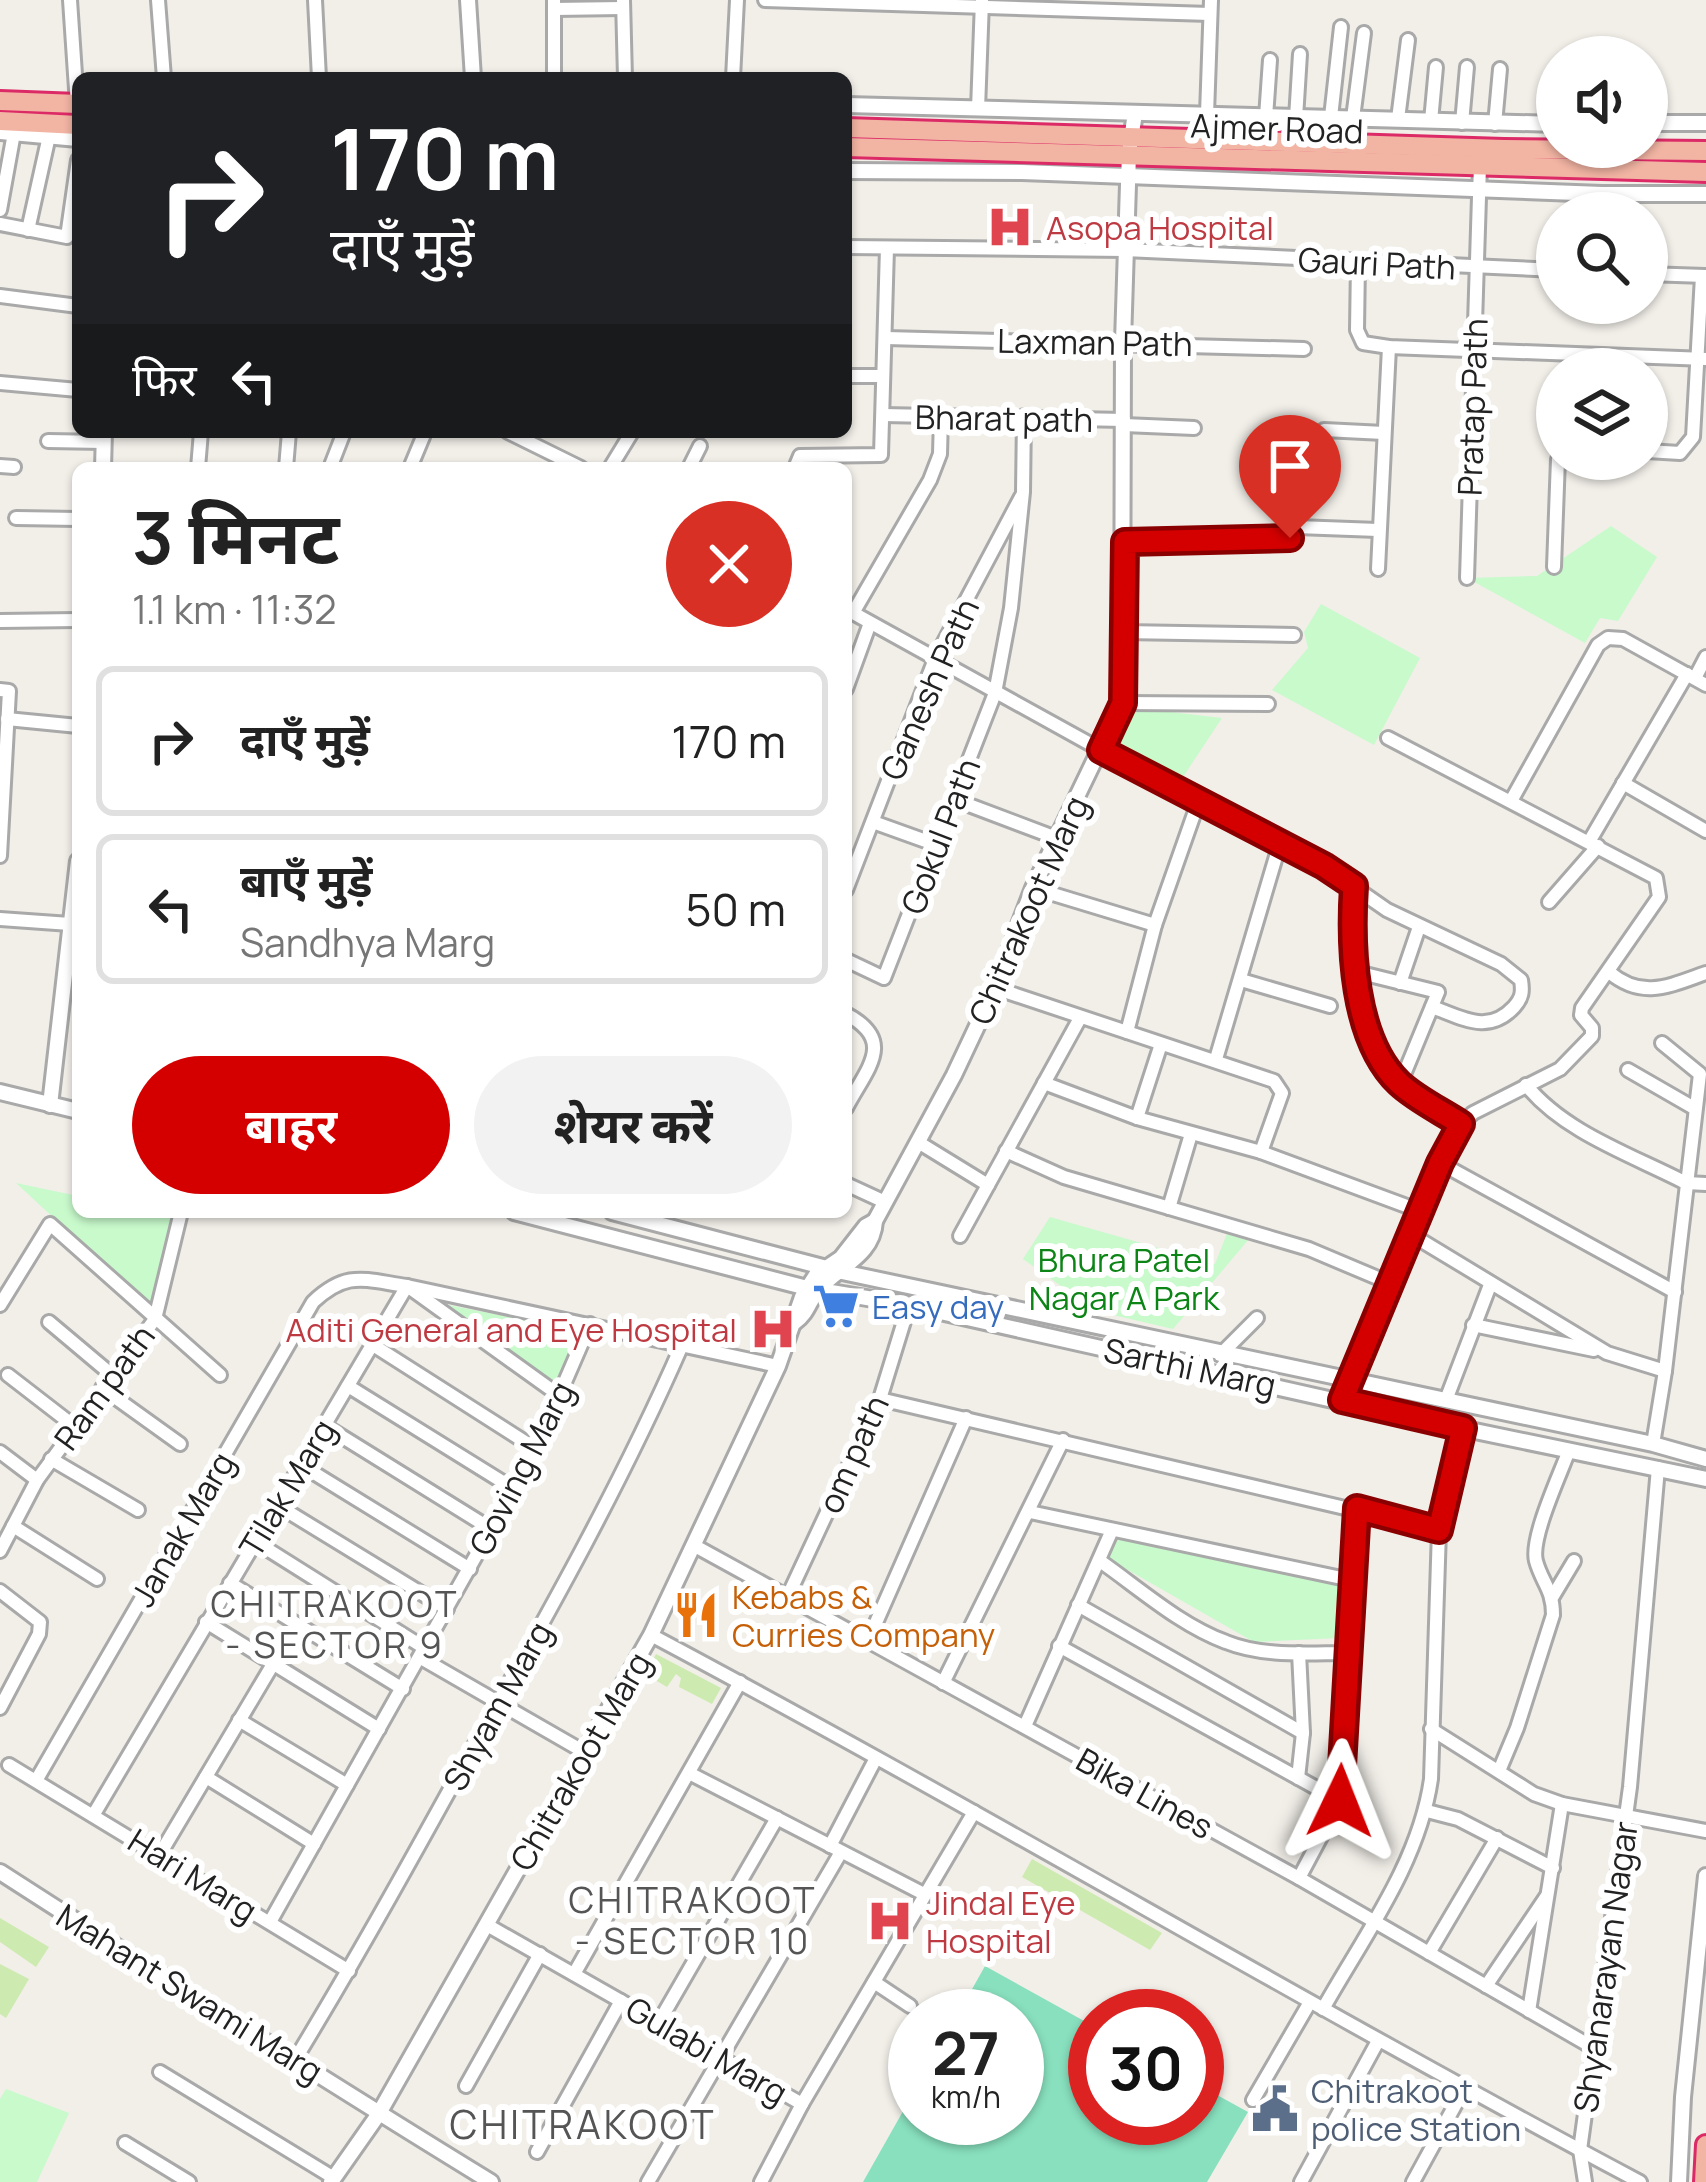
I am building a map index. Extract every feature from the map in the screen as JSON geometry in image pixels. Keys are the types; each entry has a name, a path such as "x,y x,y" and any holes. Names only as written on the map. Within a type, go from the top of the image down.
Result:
{"highway":[{"path":"0,101 72,104"},
{"path":"5,129 72,125"},
{"name":"Ajmer Road","path":"852,128 1480,165 1706,172"},
{"name":"Ajmer Road","path":"852,147 1206,140 1706,151"},
{"path":"1704,2182 1706,2145"}],"street":[{"path":"70,0 76,72"},
{"path":"158,0 164,72"},
{"path":"315,0 319,72"},
{"path":"468,0 473,72"},
{"path":"733,72 737,0"},
{"path":"765,0 1211,7 1206,140"},
{"path":"978,109 982,3"},
{"path":"554,72 554,5 623,4 625,72"},
{"path":"1331,117 1341,27"},
{"path":"1353,118 1364,33"},
{"path":"1398,119 1408,40"},
{"path":"1296,118 1300,54"},
{"path":"1266,116 1270,61"},
{"path":"1431,121 1436,67"},
{"path":"1462,123 1467,67"},
{"path":"1495,124 1500,69"},
{"path":"852,106 1536,124"},
{"name":"Chitrakoot Marg","path":"332,2180 378,2115 652,1635 778,1366 795,1322 794,1312 875,1220 918,1142 995,988 1034,889 1123,703 1123,342 1128,176 1135,112"},
{"path":"1668,124 1706,123"},
{"path":"0,210 5,129 72,138"},
{"path":"28,230 49,136"},
{"name":"Pratap Path","path":"1467,578 1480,165"},
{"path":"852,171 1706,194"},
{"path":"0,224 67,237 72,202"},
{"path":"852,247 1125,250"},
{"path":"798,462 800,456 881,455 887,248"},
{"name":"Gauri Path","path":"1125,250 1536,269"},
{"path":"1358,262 1359,340 1389,347 1536,359"},
{"path":"1668,275 1704,276 1702,359 1693,437 1680,453 1668,452"},
{"path":"0,296 72,305"},
{"name":"Laxman Path","path":"886,338 1304,349"},
{"path":"1378,569 1389,347"},
{"path":"1668,360 1702,359"},
{"path":"852,376 884,376"},
{"path":"0,383 72,389"},
{"name":"Bharat path","path":"884,416 1024,416 1194,428"},
{"name":"Gokul Path","path":"852,963 884,979 995,693 1011,608 1023,492 1024,416"},
{"path":"852,608 930,480 940,454 941,417"},
{"path":"1324,430 1384,433"},
{"path":"48,441 90,438"},
{"path":"520,438 569,462"},
{"path":"692,462 700,446"},
{"path":"1554,567 1557,480"},
{"name":"Ganesh Path","path":"852,864 935,659 1023,492"},
{"path":"16,518 72,519"},
{"path":"1125,542 1285,539 1298,527 1378,530"},
{"path":"852,612 1280,843 1419,927 1501,964 1520,980 1523,993 1518,1004 1496,1023 1484,1025 1432,1007"},
{"path":"0,621 72,620"},
{"path":"852,672 870,623"},
{"path":"1124,632 1294,635"},
{"path":"1511,801 1598,645 1608,638 1623,638 1696,679"},
{"path":"1549,902 1594,844 1623,783 1696,679 1706,656"},
{"path":"0,690 9,691 0,856"},
{"path":"1123,703 1268,704"},
{"path":"7,719 72,725"},
{"path":"1342,1400 1440,1163 1461,1124 1473,1113 1560,1070 1592,1036 1582,1008 1659,897 1656,878 1388,738"},
{"path":"1623,783 1706,831"},
{"path":"953,799 1059,839"},
{"path":"1127,1032 1155,925 1199,800"},
{"path":"872,822 937,845"},
{"path":"1216,1059 1280,843"},
{"path":"1354,886 1352,927 1365,1030 1375,1055 1400,1084 1461,1124"},
{"path":"1034,889 1155,925"},
{"path":"50,1105 72,908"},
{"path":"0,919 70,924"},
{"path":"1400,982 1419,927"},
{"path":"1358,972 1438,992 1400,1084"},
{"path":"1610,972 1640,991 1706,973"},
{"path":"1241,980 1330,1006"},
{"path":"995,988 1216,1059 1280,1087 1261,1153"},
{"path":"852,1017 868,1026 876,1039 874,1055 852,1097"},
{"path":"959,1236 1080,1018"},
{"path":"1652,1444 1700,1074 1662,1043"},
{"path":"1137,1118 1161,1045"},
{"path":"1628,1070 1694,1108"},
{"path":"1044,1083 1420,1210"},
{"path":"1526,1085 1544,1108 1686,1183 1706,1184"},
{"path":"0,1092 72,1110"},
{"path":"1169,1208 1191,1134"},
{"path":"918,1142 988,1185"},
{"path":"1006,1151 1064,1177 1309,1249 1392,1284"},
{"path":"1440,1163 1675,1292"},
{"path":"852,1187 885,1202"},
{"name":"Ram path","path":"0,1551 37,1480 155,1319 180,1218"},
{"name":"Sarthi Marg","path":"538,1218 813,1289 1706,1479"},
{"name":"Sarthi Marg","path":"640,1218 834,1270 1706,1459"},
{"path":"636,1242 645,1219"},
{"path":"0,1306 50,1223 220,1375"},
{"path":"1412,1235 1606,1352"},
{"name":"Janak Marg","path":"37,1779 314,1303 334,1283 356,1280 407,1286"},
{"path":"1446,1400 1490,1285"},
{"path":"407,1286 778,1366"},
{"path":"407,1286 560,1396"},
{"name":"Tilak Marg","path":"94,1814 407,1286"},
{"name":"om path","path":"788,1598 880,1399 909,1306"},
{"path":"1220,1354 1257,1318"},
{"path":"49,1322 112,1375"},
{"name":"Goving Marg","path":"270,1922 536,1449 590,1324"},
{"path":"1473,1325 1606,1352 1665,1371"},
{"path":"373,1345 536,1449"},
{"name":"Shyam Marg","path":"296,2058 349,1971 632,1459 682,1345"},
{"path":"8,1375 74,1426"},
{"path":"348,1386 514,1489"},
{"path":"102,1388 180,1444"},
{"path":"880,1399 1439,1530"},
{"path":"867,1643 966,1418"},
{"path":"325,1426 491,1529"},
{"path":"1253,2100 1373,1922 1417,1843 1427,1810 1439,1530 1463,1428"},
{"path":"943,1683 1063,1440"},
{"path":"1553,1597 1535,1559 1569,1450"},
{"path":"0,1452 37,1480"},
{"path":"51,1460 138,1510"},
{"path":"301,1465 470,1568"},
{"name":"Shyanarayan Nagar","path":"1584,2180 1580,2150 1626,1816 1658,1468"},
{"path":"277,1505 447,1609"},
{"path":"1299,1878 1340,1801 1357,1508"},
{"path":"1030,1512 1351,1580"},
{"path":"13,1526 97,1579"},
{"path":"1024,1726 1112,1530"},
{"path":"256,1542 423,1654 586,1753"},
{"name":"Bika Lines","path":"695,1546 1299,1878 1592,2047"},
{"path":"1100,1561 1192,1625 1227,1643 1258,1651 1346,1653"},
{"path":"1499,1771 1546,1638 1553,1597 1574,1561"},
{"path":"230,1583 403,1689"},
{"path":"0,1591 40,1622 39,1634 0,1708"},
{"path":"1078,1605 1303,1733"},
{"path":"206,1622 380,1729"},
{"path":"652,1635 1640,2182"},
{"path":"1059,1646 1340,1801"},
{"path":"1298,1778 1303,1733 1299,1653"},
{"path":"160,1854 273,1664"},
{"path":"574,1973 740,1682"},
{"path":"239,1720 347,1785"},
{"path":"1431,1729 1534,1794 1562,1804 1706,1831"},
{"path":"648,2182 836,1849 876,1758"},
{"name":"Hari Marg","path":"9,1765 349,1971"},
{"path":"689,1773 923,1894"},
{"path":"206,1777 314,1844"},
{"path":"1529,2011 1562,1804"},
{"path":"1427,1810 1458,1819 1553,1868"},
{"path":"761,2182 974,1812"},
{"path":"659,2022 777,1818"},
{"path":"1429,1953 1497,1838"},
{"name":"Mahant Swami Marg","path":"0,1873 296,2058 378,2115"},
{"path":"1679,2182 1684,2076 1706,1876"},
{"path":"1486,1986 1549,1894"},
{"name":"Gulabi Marg","path":"487,1925 802,2104"},
{"path":"466,2086 540,1954"},
{"path":"874,1982 888,1991"},
{"path":"537,2152 621,2001"},
{"path":"1301,2182 1378,2041"},
{"path":"160,2072 332,2180"},
{"path":"1417,2180 1465,2087"},
{"path":"378,2115 491,2182"},
{"path":"125,2143 189,2182"}],"green space":[{"path":"1611,526 1657,557 1618,621 1600,618 1585,643 1467,578 1537,576"},
{"path":"1321,604 1420,658 1374,745 1272,690 1308,648 1304,632"},
{"path":"1129,707 1222,718 1181,780 1120,747"},
{"path":"16,1183 72,1195 72,1218 171,1218 151,1308"},
{"name":"Bhura Patel Nagar A Park","path":"1050,1217 1215,1264 1228,1231 1249,1239 1173,1329 1096,1311 1023,1259"},
{"path":"417,1299 582,1331 556,1388"},
{"path":"1118,1537 1344,1587 1339,1638 1254,1642 1107,1558"},
{"path":"656,1654 721,1688 712,1704 679,1687 681,1678 676,1674 667,1687 645,1674"},
{"path":"1032,1859 1162,1933 1150,1950 1022,1877"},
{"path":"0,1918 49,1947 36,1967 0,1942"},
{"path":"0,1964 29,1979 6,2018 0,2014"},
{"path":"985,1966 1026,1989 972,1989"},
{"path":"1044,1999 1068,2012 1068,2145 1224,2145 1224,2099 1248,2112 1207,2182 863,2182 888,2138 888,2145 1044,2145"},
{"path":"6,2089 69,2113 37,2182 0,2182 0,2099"}],"place":[{"name":"Asopa Hospital","path":"1010,227"},
{"name":"Easy day","path":"836,1306"},
{"name":"Aditi General and Eye Hospital","path":"773,1329"},
{"name":"Kebabs & Curries Company","path":"696,1615"},
{"name":"Jindal Eye Hospital","path":"890,1921"},
{"name":"Chitrakoot police Station","path":"1275,2109"}],"district":[{"name":"CHITRAKOOT - SECTOR 9","path":"335,1624"},
{"name":"CHITRAKOOT - SECTOR 10","path":"693,1920"},
{"name":"CHITRAKOOT","path":"583,2124"}],"route":[{"path":"1290,538 1125,542 1123,703 1101,750 1354,886 1352,927 1365,1030 1375,1055 1400,1084 1461,1124 1440,1163 1342,1400 1463,1428 1439,1530 1357,1508 1340,1801"}]}
